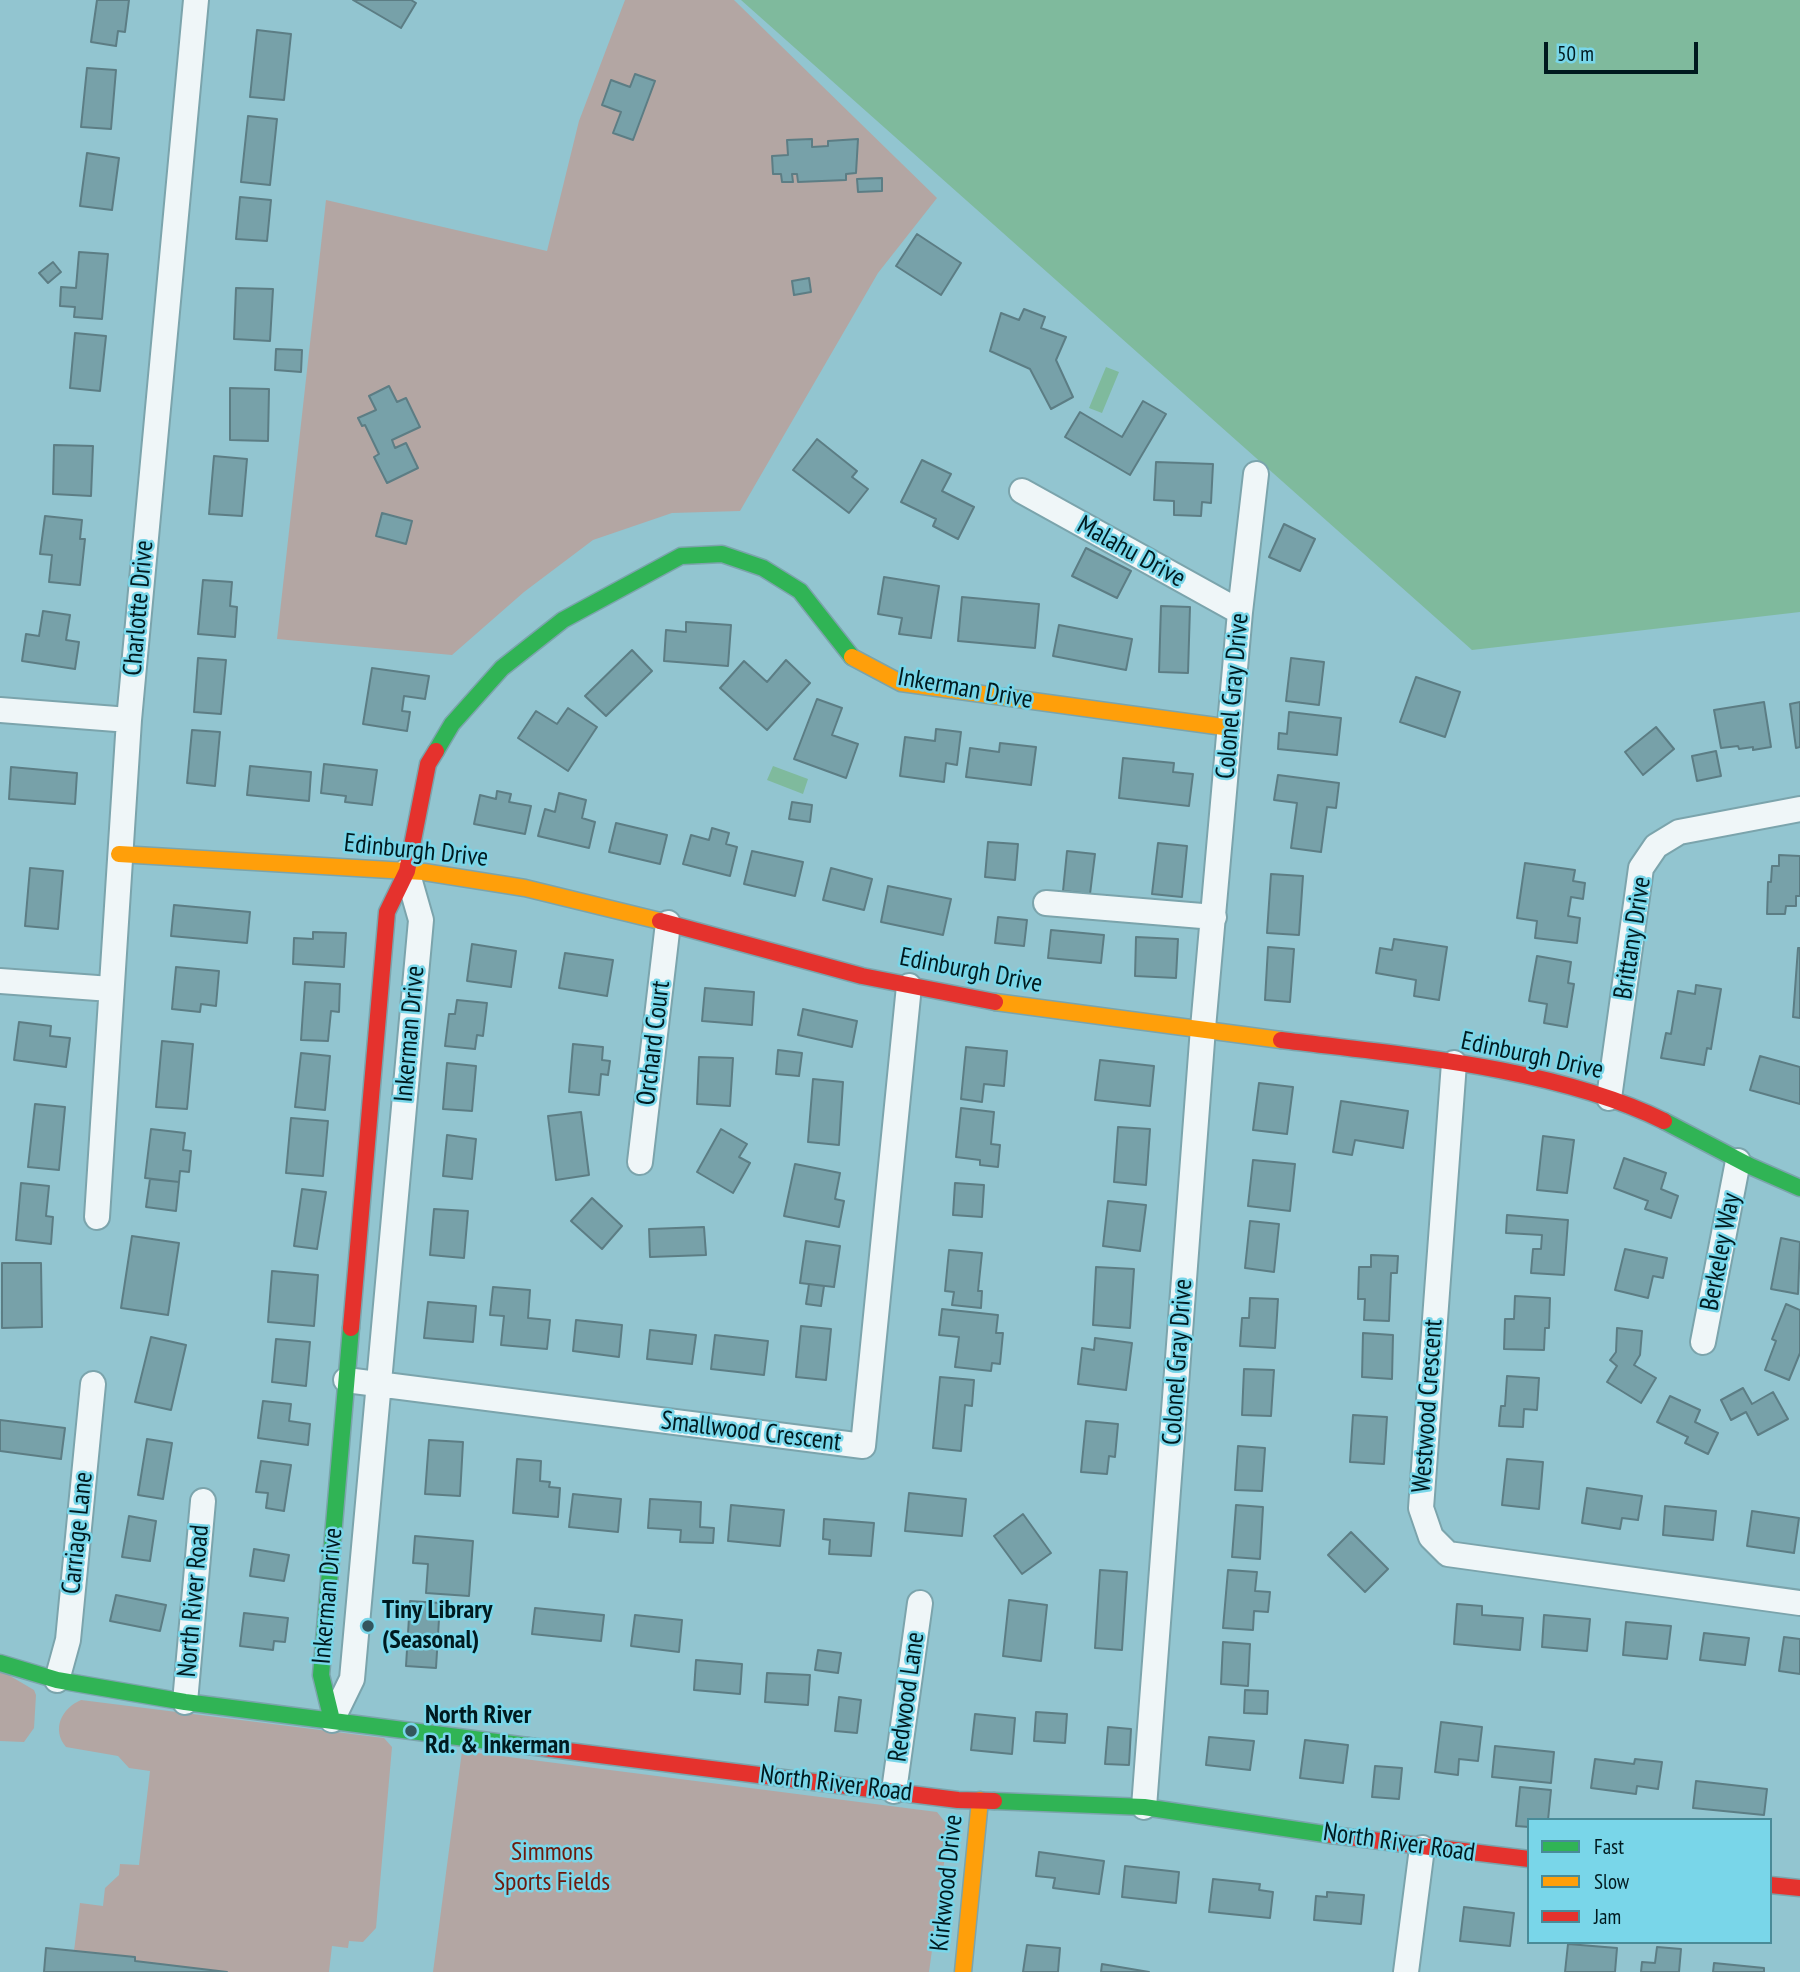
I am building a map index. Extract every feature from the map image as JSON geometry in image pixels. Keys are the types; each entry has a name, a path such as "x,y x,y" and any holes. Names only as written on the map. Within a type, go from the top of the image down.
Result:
{"street":[{"name":"Charlotte Drive","path":"97,1217 129,720 195,0"},
{"name":"Colonel Gray Drive","path":"1144,1807 1203,1028 1240,612 1256,474"},
{"name":"Malahu Drive","path":"1022,491 1240,612"},
{"name":"Inkerman Drive","path":"332,1720 321,1675 387,912 407,871 428,764 460,715 502,668 563,620 681,556 722,554 763,568 800,591 854,660 901,683 1231,728"},
{"path":"0,710 129,720"},
{"name":"Brittany Drive","path":"1609,1098 1641,869 1656,846 1679,832 1800,809"},
{"name":"Edinburgh Drive","path":"119,855 407,871 528,889 909,986 1067,1013 1203,1028 1454,1063 1529,1077 1609,1098 1800,1188"},
{"name":"Inkerman Drive","path":"332,1720 352,1679 421,920 407,871"},
{"path":"1046,903 1213,918"},
{"name":"Orchard Court","path":"640,1162 668,923"},
{"path":"0,981 111,989"},
{"name":"Smallwood Crescent","path":"346,1380 863,1446 909,986"},
{"name":"Westwood Crescent","path":"1454,1063 1420,1508 1431,1537 1448,1554 1800,1603"},
{"name":"Berkeley Way","path":"1703,1342 1738,1161"},
{"name":"Carriage Lane","path":"57,1680 68,1640 93,1384"},
{"name":"North River Road","path":"185,1702 203,1501"},
{"name":"Redwood Lane","path":"894,1791 920,1603"},
{"name":"North River Road","path":"0,1663 57,1680 185,1702 958,1800 1144,1807 1422,1848 1527,1859"},
{"name":"Kirkwood Drive","path":"963,1972 980,1800"},
{"path":"1406,1972 1422,1848"},
{"path":"1772,1885 1800,1888"}],"green space":[{"path":"625,0 734,0 937,198 878,273 740,511 672,513 593,540 524,592 452,655 277,639 326,200 547,251 579,121"},
{"path":"0,1670 34,1690 36,1695 34,1728 24,1742 0,1741"},
{"path":"81,1700 384,1738 392,1747 376,1928 363,1942 349,1941 348,1948 332,1946 329,1972 227,1972 135,1961 135,1957 74,1951 80,1903 103,1906 105,1888 119,1875 120,1864 139,1865 150,1771 129,1768 118,1756 66,1747 59,1733 59,1726 69,1708"},
{"name":"Simmons Sports Fields","path":"462,1751 937,1812 949,1827 929,1972 433,1972"}],"shaded area":[{"path":"741,0 1800,0 1800,612 1472,650"},
{"path":"1106,367 1119,372 1102,413 1089,408"},
{"path":"773,766 808,779 803,794 767,780"}],"building":[{"path":"97,0 129,0 125,32 118,31 116,46 91,42"},
{"path":"353,0 411,0 416,3 401,28"},
{"path":"257,30 291,34 284,100 250,97"},
{"path":"87,68 116,70 111,129 81,127"},
{"path":"635,74 655,81 633,140 613,133 621,112 602,105 611,80 630,87"},
{"path":"248,116 277,119 270,185 241,182"},
{"path":"812,139 812,147 828,146 828,141 858,139 856,173 846,174 846,180 798,182 797,174 792,174 793,182 782,182 781,174 773,174 772,156 788,155 787,140"},
{"path":"87,153 119,158 112,210 80,206"},
{"path":"882,178 882,191 858,192 857,179"},
{"path":"240,197 271,200 267,241 236,239"},
{"path":"917,234 961,263 941,295 896,266"},
{"path":"79,252 108,254 102,319 74,317 75,307 60,306 61,287 76,288"},
{"path":"53,262 61,272 48,283 39,273"},
{"path":"809,278 811,292 794,295 792,281"},
{"path":"236,288 273,289 270,341 234,339"},
{"path":"1024,309 1045,317 1041,328 1066,337 1056,360 1073,397 1051,409 1030,369 990,351 1001,313 1019,320"},
{"path":"75,333 106,336 100,391 70,388"},
{"path":"276,349 302,350 301,372 275,370"},
{"path":"389,386 397,402 406,398 420,427 392,440 395,448 406,443 418,468 387,483 374,457 379,454 365,425 362,426 358,418 376,410 369,396"},
{"path":"230,388 269,389 268,441 230,440"},
{"path":"1143,401 1166,414 1130,475 1065,437 1080,412 1122,437"},
{"path":"817,439 857,471 852,477 868,489 849,513 793,470"},
{"path":"54,445 93,446 91,496 53,494"},
{"path":"214,456 247,459 242,516 209,514"},
{"path":"922,460 951,474 942,491 974,507 958,539 933,526 936,519 901,502"},
{"path":"1156,462 1213,464 1211,503 1202,502 1201,516 1174,515 1174,501 1154,500"},
{"path":"382,513 412,521 406,544 376,536"},
{"path":"45,516 82,520 80,539 85,539 80,585 49,582 52,555 40,554"},
{"path":"1284,524 1315,539 1300,571 1269,557"},
{"path":"1086,548 1131,571 1117,598 1072,576"},
{"path":"884,577 939,586 931,638 899,634 902,618 878,614"},
{"path":"203,580 232,582 230,606 237,607 235,637 198,634"},
{"path":"962,597 1039,604 1035,648 958,641"},
{"path":"1161,606 1190,607 1188,673 1159,672"},
{"path":"43,611 70,615 66,640 79,642 75,669 22,661 26,634 39,636"},
{"path":"686,622 731,625 728,666 664,661 666,630 686,632"},
{"path":"1059,625 1132,639 1126,670 1053,656"},
{"path":"632,650 652,671 606,716 585,696"},
{"path":"198,658 226,660 221,714 194,712"},
{"path":"1291,658 1324,662 1319,705 1286,701"},
{"path":"786,660 810,683 767,730 720,688 744,661 767,682"},
{"path":"372,668 429,676 425,699 404,696 402,711 410,712 407,731 363,724"},
{"path":"1416,677 1460,692 1445,737 1400,722"},
{"path":"817,699 842,708 832,735 858,744 846,778 794,759"},
{"path":"1764,702 1771,747 1753,750 1753,747 1739,749 1738,746 1721,748 1714,710"},
{"path":"1800,702 1800,747 1796,748 1790,704"},
{"path":"568,708 597,727 568,771 518,738 536,711 557,724"},
{"path":"1289,712 1341,718 1337,755 1278,749 1279,733 1287,734"},
{"path":"1656,727 1674,749 1643,775 1625,752"},
{"path":"936,729 961,732 957,765 946,763 944,782 900,776 905,737 935,741"},
{"path":"192,730 220,732 215,786 187,783"},
{"path":"1000,743 1036,747 1031,785 966,777 970,748 999,752"},
{"path":"1716,751 1721,776 1697,781 1692,756"},
{"path":"1123,758 1174,763 1173,772 1193,774 1189,806 1119,798"},
{"path":"324,764 377,770 372,805 345,802 346,796 321,793"},
{"path":"250,766 311,772 309,801 247,795"},
{"path":"11,767 77,773 75,804 9,799"},
{"path":"1278,775 1339,783 1336,808 1327,807 1321,852 1291,848 1297,803 1274,800"},
{"path":"497,791 511,794 509,802 531,806 525,834 474,824 480,795 496,799"},
{"path":"559,793 586,800 582,818 595,822 589,848 538,836 545,809 555,812"},
{"path":"792,802 812,805 810,822 789,819"},
{"path":"616,823 667,835 660,864 609,852"},
{"path":"712,828 729,833 726,844 737,847 730,876 683,864 691,835 709,840"},
{"path":"988,842 1018,844 1015,880 985,877"},
{"path":"1158,843 1187,846 1182,897 1152,894"},
{"path":"752,851 803,862 795,896 744,884"},
{"path":"1067,851 1095,854 1090,894 1063,891"},
{"path":"1779,855 1800,856 1800,896 1796,896 1796,906 1786,906 1785,914 1767,914 1768,882 1771,882 1772,866 1779,866"},
{"path":"1525,863 1575,870 1573,881 1585,883 1583,899 1571,897 1568,916 1580,918 1577,943 1535,938 1537,921 1517,918"},
{"path":"30,868 63,871 58,929 25,926"},
{"path":"831,868 872,879 864,910 823,900"},
{"path":"1271,874 1303,876 1299,935 1267,933"},
{"path":"888,886 951,899 943,935 881,922"},
{"path":"174,905 250,912 247,943 171,936"},
{"path":"998,917 1027,920 1024,946 995,943"},
{"path":"1051,930 1104,935 1101,963 1048,958"},
{"path":"313,932 346,933 344,967 293,964 294,938 313,939"},
{"path":"1136,937 1178,939 1176,978 1135,976"},
{"path":"1394,939 1447,947 1439,1000 1414,996 1416,980 1376,973 1380,948 1392,950"},
{"path":"472,944 516,951 511,987 467,981"},
{"path":"1268,947 1294,949 1290,1002 1265,1000"},
{"path":"1800,948 1800,1018 1793,1017"},
{"path":"565,953 613,960 607,996 559,988"},
{"path":"1537,956 1571,962 1568,983 1574,984 1567,1027 1544,1023 1547,1004 1529,1001"},
{"path":"176,967 219,971 216,1006 201,1004 200,1012 172,1009"},
{"path":"305,982 340,984 339,1012 331,1011 328,1041 301,1040"},
{"path":"1696,985 1721,989 1711,1049 1707,1048 1704,1065 1661,1058 1666,1033 1671,1034 1678,991 1695,994"},
{"path":"705,988 754,992 752,1025 702,1021"},
{"path":"457,1000 487,1003 483,1036 477,1035 475,1049 445,1046 449,1014 455,1014"},
{"path":"803,1009 857,1021 852,1047 798,1035"},
{"path":"19,1022 51,1026 50,1036 70,1038 66,1067 14,1060"},
{"path":"162,1041 193,1044 187,1109 156,1107"},
{"path":"573,1044 603,1047 602,1060 610,1061 608,1075 601,1074 599,1095 569,1092"},
{"path":"966,1047 1007,1051 1004,1086 984,1084 982,1102 961,1099"},
{"path":"778,1050 802,1053 799,1076 776,1074"},
{"path":"301,1053 330,1056 325,1110 295,1107"},
{"path":"1760,1056 1800,1067 1800,1104 1750,1090"},
{"path":"699,1057 733,1058 730,1106 697,1104"},
{"path":"1100,1060 1154,1066 1150,1106 1095,1100"},
{"path":"447,1063 476,1066 472,1111 443,1109"},
{"path":"813,1079 843,1082 839,1145 808,1142"},
{"path":"1259,1083 1293,1087 1287,1134 1253,1130"},
{"path":"1341,1101 1408,1111 1403,1148 1355,1140 1352,1155 1333,1152"},
{"path":"35,1104 65,1107 59,1170 28,1167"},
{"path":"961,1108 994,1112 991,1144 1000,1145 998,1167 980,1165 980,1160 956,1157"},
{"path":"581,1112 589,1175 556,1180 548,1116"},
{"path":"291,1118 328,1121 323,1176 286,1173"},
{"path":"1118,1127 1150,1129 1146,1185 1114,1182"},
{"path":"151,1129 185,1133 183,1150 191,1151 189,1172 180,1171 179,1182 145,1178"},
{"path":"721,1129 747,1144 739,1157 750,1163 733,1193 697,1172"},
{"path":"447,1135 476,1139 472,1179 443,1176"},
{"path":"1543,1136 1574,1140 1567,1193 1537,1190"},
{"path":"1624,1158 1666,1173 1661,1189 1678,1196 1671,1218 1645,1209 1648,1201 1614,1188"},
{"path":"1253,1160 1295,1164 1290,1211 1248,1206"},
{"path":"795,1164 840,1173 835,1199 844,1201 839,1227 784,1216"},
{"path":"150,1179 179,1182 176,1211 146,1207"},
{"path":"21,1183 49,1186 46,1216 53,1217 51,1244 16,1240"},
{"path":"955,1183 984,1185 982,1217 953,1215"},
{"path":"302,1189 326,1192 317,1249 294,1246"},
{"path":"592,1198 622,1226 602,1249 571,1221"},
{"path":"1108,1201 1146,1205 1140,1251 1103,1246"},
{"path":"434,1209 468,1211 464,1258 430,1255"},
{"path":"1507,1215 1568,1220 1564,1275 1531,1273 1533,1249 1541,1249 1542,1235 1506,1233"},
{"path":"1250,1221 1279,1224 1274,1272 1245,1268"},
{"path":"704,1227 706,1255 650,1257 649,1229"},
{"path":"132,1236 179,1243 168,1315 121,1308"},
{"path":"1781,1238 1800,1242 1798,1294 1771,1289"},
{"path":"806,1241 840,1246 834,1287 800,1283"},
{"path":"1625,1249 1667,1258 1663,1278 1653,1276 1648,1298 1615,1290"},
{"path":"949,1250 982,1253 978,1291 982,1291 981,1308 952,1305 954,1292 945,1291"},
{"path":"1371,1255 1398,1256 1397,1273 1391,1273 1389,1321 1364,1320 1365,1299 1358,1299 1359,1267 1371,1267"},
{"path":"2,1263 41,1263 42,1327 2,1328"},
{"path":"1096,1267 1134,1269 1130,1328 1093,1325"},
{"path":"272,1271 318,1275 314,1326 268,1322"},
{"path":"809,1284 824,1286 821,1306 806,1304"},
{"path":"493,1287 530,1290 528,1318 550,1320 547,1349 501,1345 504,1316 490,1315"},
{"path":"1515,1296 1550,1298 1549,1328 1545,1328 1544,1350 1504,1349 1505,1319 1514,1319"},
{"path":"1250,1298 1278,1299 1275,1348 1240,1346 1242,1318 1249,1318"},
{"path":"428,1302 476,1306 473,1342 424,1338"},
{"path":"1786,1304 1800,1310 1800,1353 1789,1380 1765,1370 1776,1341 1772,1339"},
{"path":"942,1309 998,1315 996,1333 1003,1333 1000,1364 992,1363 991,1371 955,1367 959,1337 939,1335"},
{"path":"576,1320 622,1325 619,1357 573,1351"},
{"path":"801,1326 831,1329 826,1380 796,1377"},
{"path":"1617,1328 1642,1331 1640,1355 1634,1365 1656,1378 1641,1403 1607,1382 1617,1366 1610,1360 1616,1352"},
{"path":"650,1330 696,1335 692,1364 647,1359"},
{"path":"1363,1333 1393,1335 1392,1379 1362,1377"},
{"path":"715,1335 768,1341 764,1375 711,1369"},
{"path":"151,1337 186,1345 171,1410 135,1402"},
{"path":"1095,1338 1132,1343 1126,1390 1078,1384 1082,1348 1094,1350"},
{"path":"276,1339 310,1342 306,1386 272,1382"},
{"path":"1244,1369 1274,1370 1271,1416 1242,1415"},
{"path":"1507,1376 1539,1378 1537,1410 1524,1409 1523,1427 1499,1426 1501,1406 1505,1406"},
{"path":"940,1377 974,1380 972,1406 965,1405 961,1451 933,1448"},
{"path":"1743,1388 1752,1404 1773,1392 1788,1419 1758,1435 1746,1412 1731,1420 1721,1400"},
{"path":"1670,1396 1700,1410 1695,1422 1718,1433 1708,1454 1685,1443 1688,1437 1657,1422"},
{"path":"263,1401 291,1404 289,1421 310,1424 308,1445 258,1438"},
{"path":"1353,1415 1387,1417 1384,1464 1350,1462"},
{"path":"0,1420 65,1428 61,1459 0,1451"},
{"path":"1086,1421 1118,1424 1115,1457 1109,1456 1107,1474 1081,1472"},
{"path":"147,1439 172,1443 163,1499 138,1495"},
{"path":"429,1440 463,1442 460,1496 425,1494"},
{"path":"1238,1446 1265,1448 1262,1491 1235,1490"},
{"path":"517,1459 541,1461 540,1481 550,1482 549,1487 560,1488 558,1517 513,1513"},
{"path":"1507,1459 1543,1462 1539,1509 1502,1505"},
{"path":"261,1461 291,1465 284,1511 266,1508 268,1493 256,1492"},
{"path":"1587,1488 1642,1496 1638,1520 1622,1518 1620,1529 1582,1523"},
{"path":"909,1493 966,1499 962,1536 905,1531"},
{"path":"573,1494 621,1499 618,1532 569,1527"},
{"path":"650,1499 701,1502 700,1527 714,1528 713,1543 680,1542 681,1530 648,1528"},
{"path":"731,1505 784,1510 780,1546 728,1541"},
{"path":"1236,1505 1263,1507 1260,1559 1232,1557"},
{"path":"1665,1506 1716,1511 1713,1540 1663,1535"},
{"path":"1752,1511 1799,1518 1794,1553 1747,1546"},
{"path":"1023,1514 1051,1553 1022,1574 994,1536"},
{"path":"129,1516 156,1521 150,1561 122,1557"},
{"path":"824,1519 874,1523 871,1556 829,1554 830,1540 823,1539"},
{"path":"1351,1532 1388,1569 1365,1592 1328,1555"},
{"path":"415,1536 473,1541 469,1596 426,1593 428,1564 413,1563"},
{"path":"254,1549 289,1555 284,1581 250,1576"},
{"path":"1100,1570 1127,1572 1122,1650 1095,1648"},
{"path":"1228,1570 1257,1572 1255,1591 1270,1592 1268,1612 1254,1611 1253,1630 1223,1628"},
{"path":"116,1595 166,1605 160,1631 110,1621"},
{"path":"1009,1600 1047,1605 1041,1661 1003,1656"},
{"path":"410,1601 440,1603 436,1668 406,1666"},
{"path":"1457,1604 1482,1606 1482,1615 1523,1618 1520,1650 1454,1644"},
{"path":"535,1608 604,1615 601,1641 532,1634"},
{"path":"244,1613 288,1618 285,1642 274,1641 273,1650 240,1646"},
{"path":"635,1615 682,1620 679,1652 631,1646"},
{"path":"1544,1615 1590,1619 1587,1651 1542,1647"},
{"path":"1626,1622 1671,1626 1667,1659 1623,1655"},
{"path":"1704,1633 1749,1638 1745,1665 1700,1660"},
{"path":"1784,1637 1800,1639 1800,1674 1779,1671"},
{"path":"1223,1642 1250,1644 1248,1686 1221,1684"},
{"path":"818,1650 841,1653 838,1673 815,1670"},
{"path":"696,1660 742,1664 740,1694 694,1690"},
{"path":"767,1673 810,1675 808,1705 765,1702"},
{"path":"1245,1690 1268,1691 1267,1714 1244,1713"},
{"path":"839,1697 861,1700 857,1733 835,1731"},
{"path":"1036,1712 1067,1714 1065,1743 1034,1741"},
{"path":"975,1714 1015,1718 1012,1754 971,1750"},
{"path":"1441,1722 1482,1727 1478,1761 1459,1759 1458,1775 1435,1772"},
{"path":"1108,1727 1131,1729 1129,1765 1105,1764"},
{"path":"1209,1737 1254,1741 1250,1770 1206,1765"},
{"path":"1305,1740 1348,1745 1343,1783 1300,1778"},
{"path":"1495,1746 1554,1752 1551,1783 1492,1777"},
{"path":"1595,1759 1634,1764 1635,1759 1662,1762 1658,1789 1637,1786 1636,1794 1591,1788"},
{"path":"1375,1766 1402,1768 1399,1799 1372,1797"},
{"path":"1696,1781 1767,1789 1764,1815 1693,1808"},
{"path":"1520,1787 1551,1790 1548,1818 1527,1818 1527,1827 1516,1826"},
{"path":"1039,1852 1104,1861 1099,1894 1053,1888 1055,1878 1036,1876"},
{"path":"1125,1866 1179,1872 1176,1903 1122,1897"},
{"path":"1213,1879 1260,1884 1259,1890 1273,1892 1270,1918 1209,1912"},
{"path":"1327,1892 1364,1895 1361,1924 1314,1920 1316,1896 1327,1897"},
{"path":"1464,1907 1514,1913 1510,1946 1460,1941"},
{"path":"1568,1944 1617,1948 1615,1972 1565,1972"},
{"path":"1027,1945 1060,1948 1058,1972 1023,1972"},
{"path":"1657,1947 1681,1949 1679,1972 1641,1972 1642,1962 1655,1963"},
{"path":"46,1948 135,1957 135,1961 227,1972 44,1972"},
{"path":"1714,1963 1764,1968 1764,1972 1713,1972"},
{"path":"1102,1964 1149,1972 1101,1972"}],"traffic: fast":[{"path":"436,751 452,724 502,668 563,620 681,556 722,554 763,568 800,591 852,657"},
{"path":"1664,1121 1750,1166 1800,1188"},
{"path":"332,1720 321,1675 351,1328"},
{"path":"0,1663 57,1680 185,1702 528,1746"},
{"path":"994,1801 1144,1807 1331,1835"}],"traffic: slow":[{"path":"852,657 901,683 1231,728"},
{"path":"119,854 424,872 525,888 660,921"},
{"path":"995,1002 1281,1040"},
{"path":"963,1972 980,1800"}],"traffic: jam":[{"path":"351,1328 387,912 407,871 428,764 436,751"},
{"path":"660,921 862,976 995,1002"},
{"path":"1281,1040 1426,1058 1526,1076 1575,1088 1664,1121"},
{"path":"528,1746 958,1800 994,1801"},
{"path":"1331,1835 1527,1859"},
{"path":"1772,1885 1800,1888"}],"place":[{"name":"Tiny Library (Seasonal)","path":"368,1626"},
{"name":"North River Rd. & Inkerman","path":"411,1731"}]}
